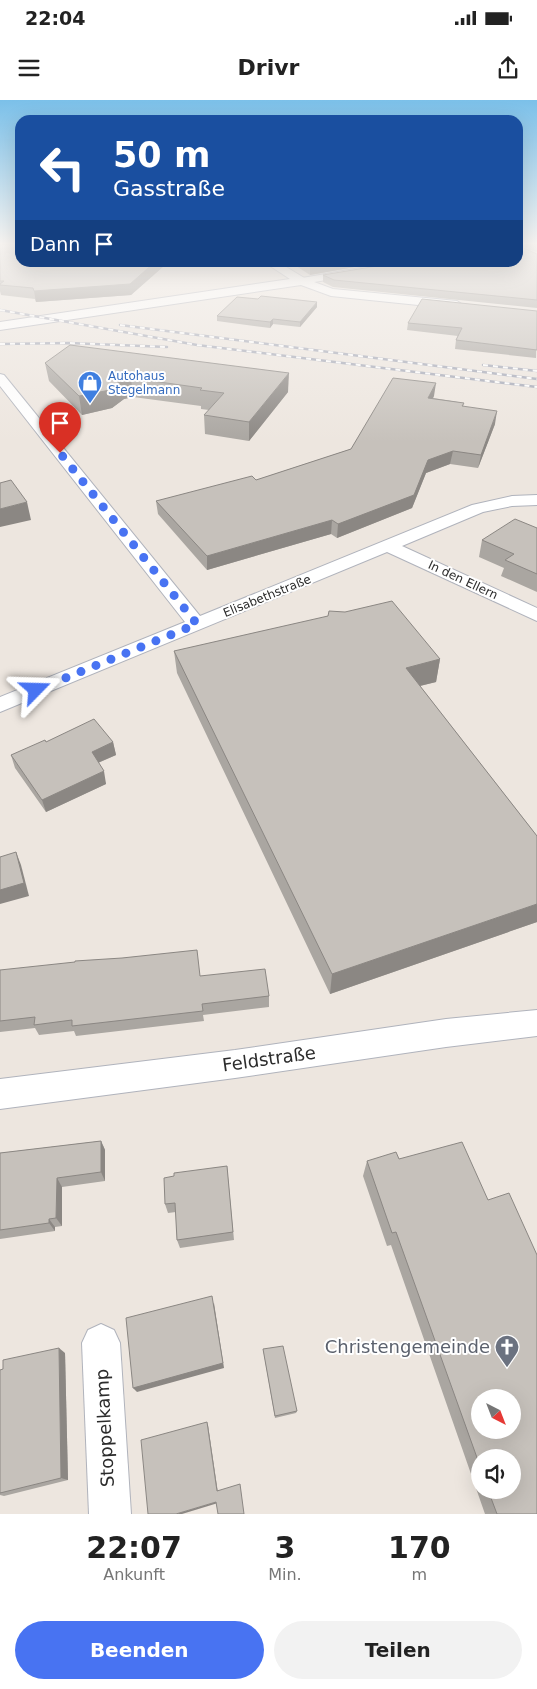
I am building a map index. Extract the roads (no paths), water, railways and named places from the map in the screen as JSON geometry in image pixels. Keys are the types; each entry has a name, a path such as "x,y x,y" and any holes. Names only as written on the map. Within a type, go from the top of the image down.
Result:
{"main road":[{"path":"0,326 107,310"}],"street":[{"path":"0,378 197,624"},
{"name":"Elisabethstraße","path":"0,705 478,508 512,501 537,500"},
{"name":"In den Ellern","path":"389,546 537,615"},
{"name":"Feldstraße","path":"0,1094 235,1064 446,1033 537,1023"},
{"name":"Stoppelkamp","path":"101,1343 110,1514"}],"railway":[{"path":"0,310 197,345 537,387"},
{"path":"120,325 537,379"},
{"path":"0,344 69,343 167,347"},
{"path":"483,365 537,371"}],"place":[{"name":"Autohaus Stegelmann","path":"90,404"},
{"name":"Christengemeinde","path":"507,1368"}]}
